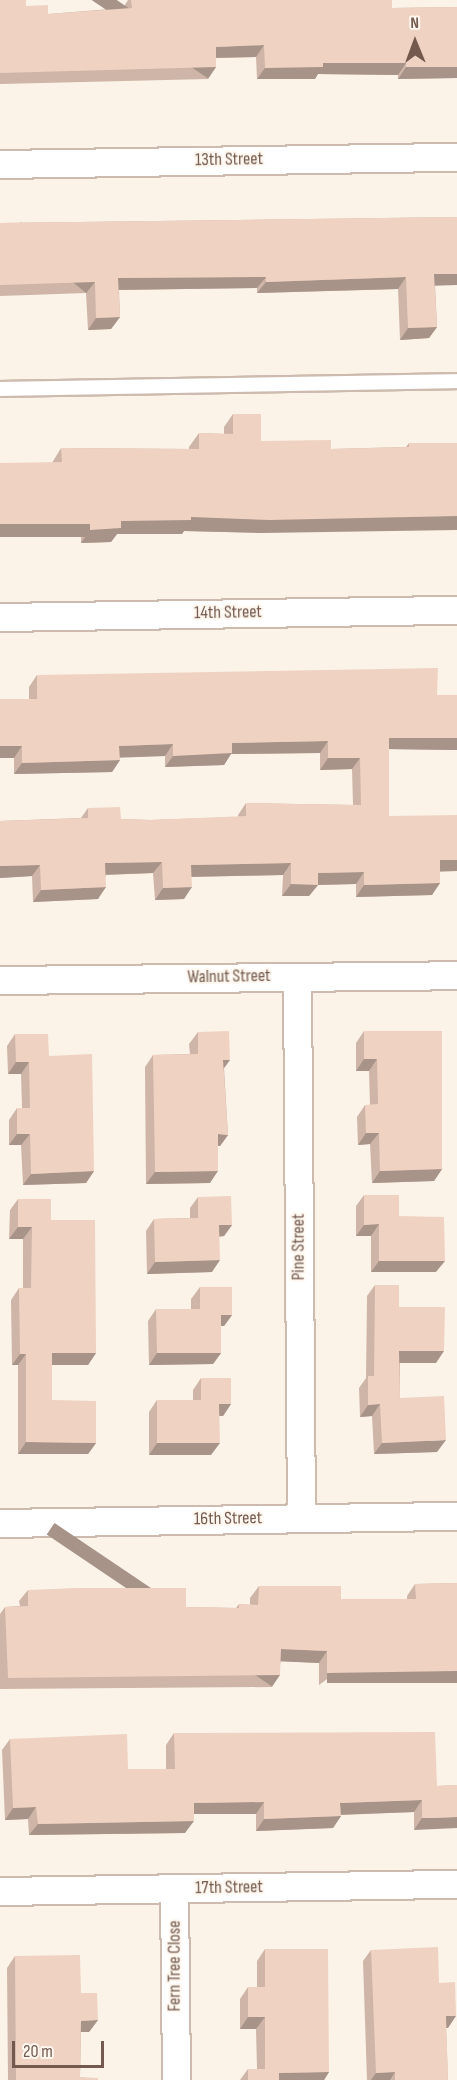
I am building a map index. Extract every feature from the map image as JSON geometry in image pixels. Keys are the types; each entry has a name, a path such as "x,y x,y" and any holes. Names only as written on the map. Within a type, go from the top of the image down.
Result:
{"street":[{"name":"13th Street","path":"0,164 457,157"},
{"name":"14th Street","path":"0,617 457,610"},
{"name":"Walnut Street","path":"0,980 457,975"},
{"name":"Pine Street","path":"297,977 301,1517"},
{"name":"16th Street","path":"0,1523 457,1516"},
{"name":"17th Street","path":"0,1891 457,1884"},
{"name":"Fern Tree Close","path":"174,1889 176,2080"}],"lane":[{"path":"0,389 457,381"}],"building":[{"path":"0,0 26,0 26,6 48,5 48,14 132,8 131,0 392,0 392,8 457,7 457,67 406,67 406,63 323,63 323,67 265,68 264,45 216,47 216,67 0,73"},
{"path":"457,217 457,274 434,274 437,327 408,328 406,277 266,282 266,277 118,278 120,317 96,318 95,282 0,285 0,223"},
{"path":"233,414 261,414 261,441 331,440 331,449 409,447 409,443 457,443 457,516 270,520 191,517 191,520 121,521 121,528 90,530 90,524 0,524 0,463 62,462 61,448 199,449 199,433 233,434"},
{"path":"438,668 437,695 457,695 457,738 389,738 389,816 457,815 457,860 440,860 440,883 364,885 364,872 318,873 318,885 291,884 291,863 191,865 192,887 163,888 162,862 105,863 106,887 41,890 40,865 0,866 0,821 88,818 88,808 120,807 121,819 150,820 246,816 246,803 361,805 360,758 328,758 328,741 232,743 232,753 173,756 173,744 119,746 120,760 22,763 22,746 0,746 0,699 37,699 37,675"},
{"path":"229,1031 230,1060 223,1060 228,1135 218,1134 218,1171 155,1172 153,1055 198,1054 198,1032"},
{"path":"364,1031 442,1031 442,1169 380,1171 379,1133 366,1133 365,1105 378,1104 377,1059 364,1059"},
{"path":"15,1034 48,1034 49,1056 92,1054 94,1171 31,1174 30,1134 17,1134 17,1108 30,1108 29,1062 16,1062"},
{"path":"364,1195 399,1195 399,1216 444,1217 445,1261 379,1261 379,1224 364,1225"},
{"path":"231,1196 232,1225 219,1225 220,1260 155,1262 154,1219 198,1218 198,1197"},
{"path":"18,1199 51,1199 51,1220 95,1220 96,1353 52,1353 52,1400 96,1401 96,1443 26,1442 26,1354 20,1354 19,1288 31,1288 32,1227 18,1227"},
{"path":"375,1285 399,1285 399,1307 445,1307 444,1351 399,1351 400,1398 444,1396 446,1440 382,1443 380,1404 368,1405 368,1376 374,1376"},
{"path":"200,1287 232,1287 232,1315 221,1315 221,1353 157,1353 156,1309 200,1309"},
{"path":"201,1378 231,1378 231,1404 219,1404 220,1443 157,1443 157,1400 201,1400"},
{"path":"457,1583 457,1671 327,1673 327,1651 281,1649 280,1675 8,1678 5,1607 28,1606 28,1590 186,1588 186,1607 239,1608 239,1604 258,1605 259,1586 341,1586 341,1599 416,1599 415,1584"},
{"path":"435,1732 437,1786 457,1785 457,1817 422,1818 422,1800 340,1803 341,1816 264,1819 264,1802 194,1803 194,1821 38,1824 36,1807 13,1808 10,1739 127,1734 128,1769 175,1769 174,1733"},
{"path":"438,1947 439,1983 455,1982 456,2016 446,2016 448,2080 395,2080 395,2072 376,2073 371,1950"},
{"path":"265,1949 328,1949 329,2072 279,2073 279,2080 248,2080 248,2069 265,2069 265,2017 248,2017 248,1987 265,1987"},
{"path":"80,1955 81,1993 97,1993 98,2020 81,2021 80,2077 98,2078 98,2080 16,2080 15,1956"}]}
